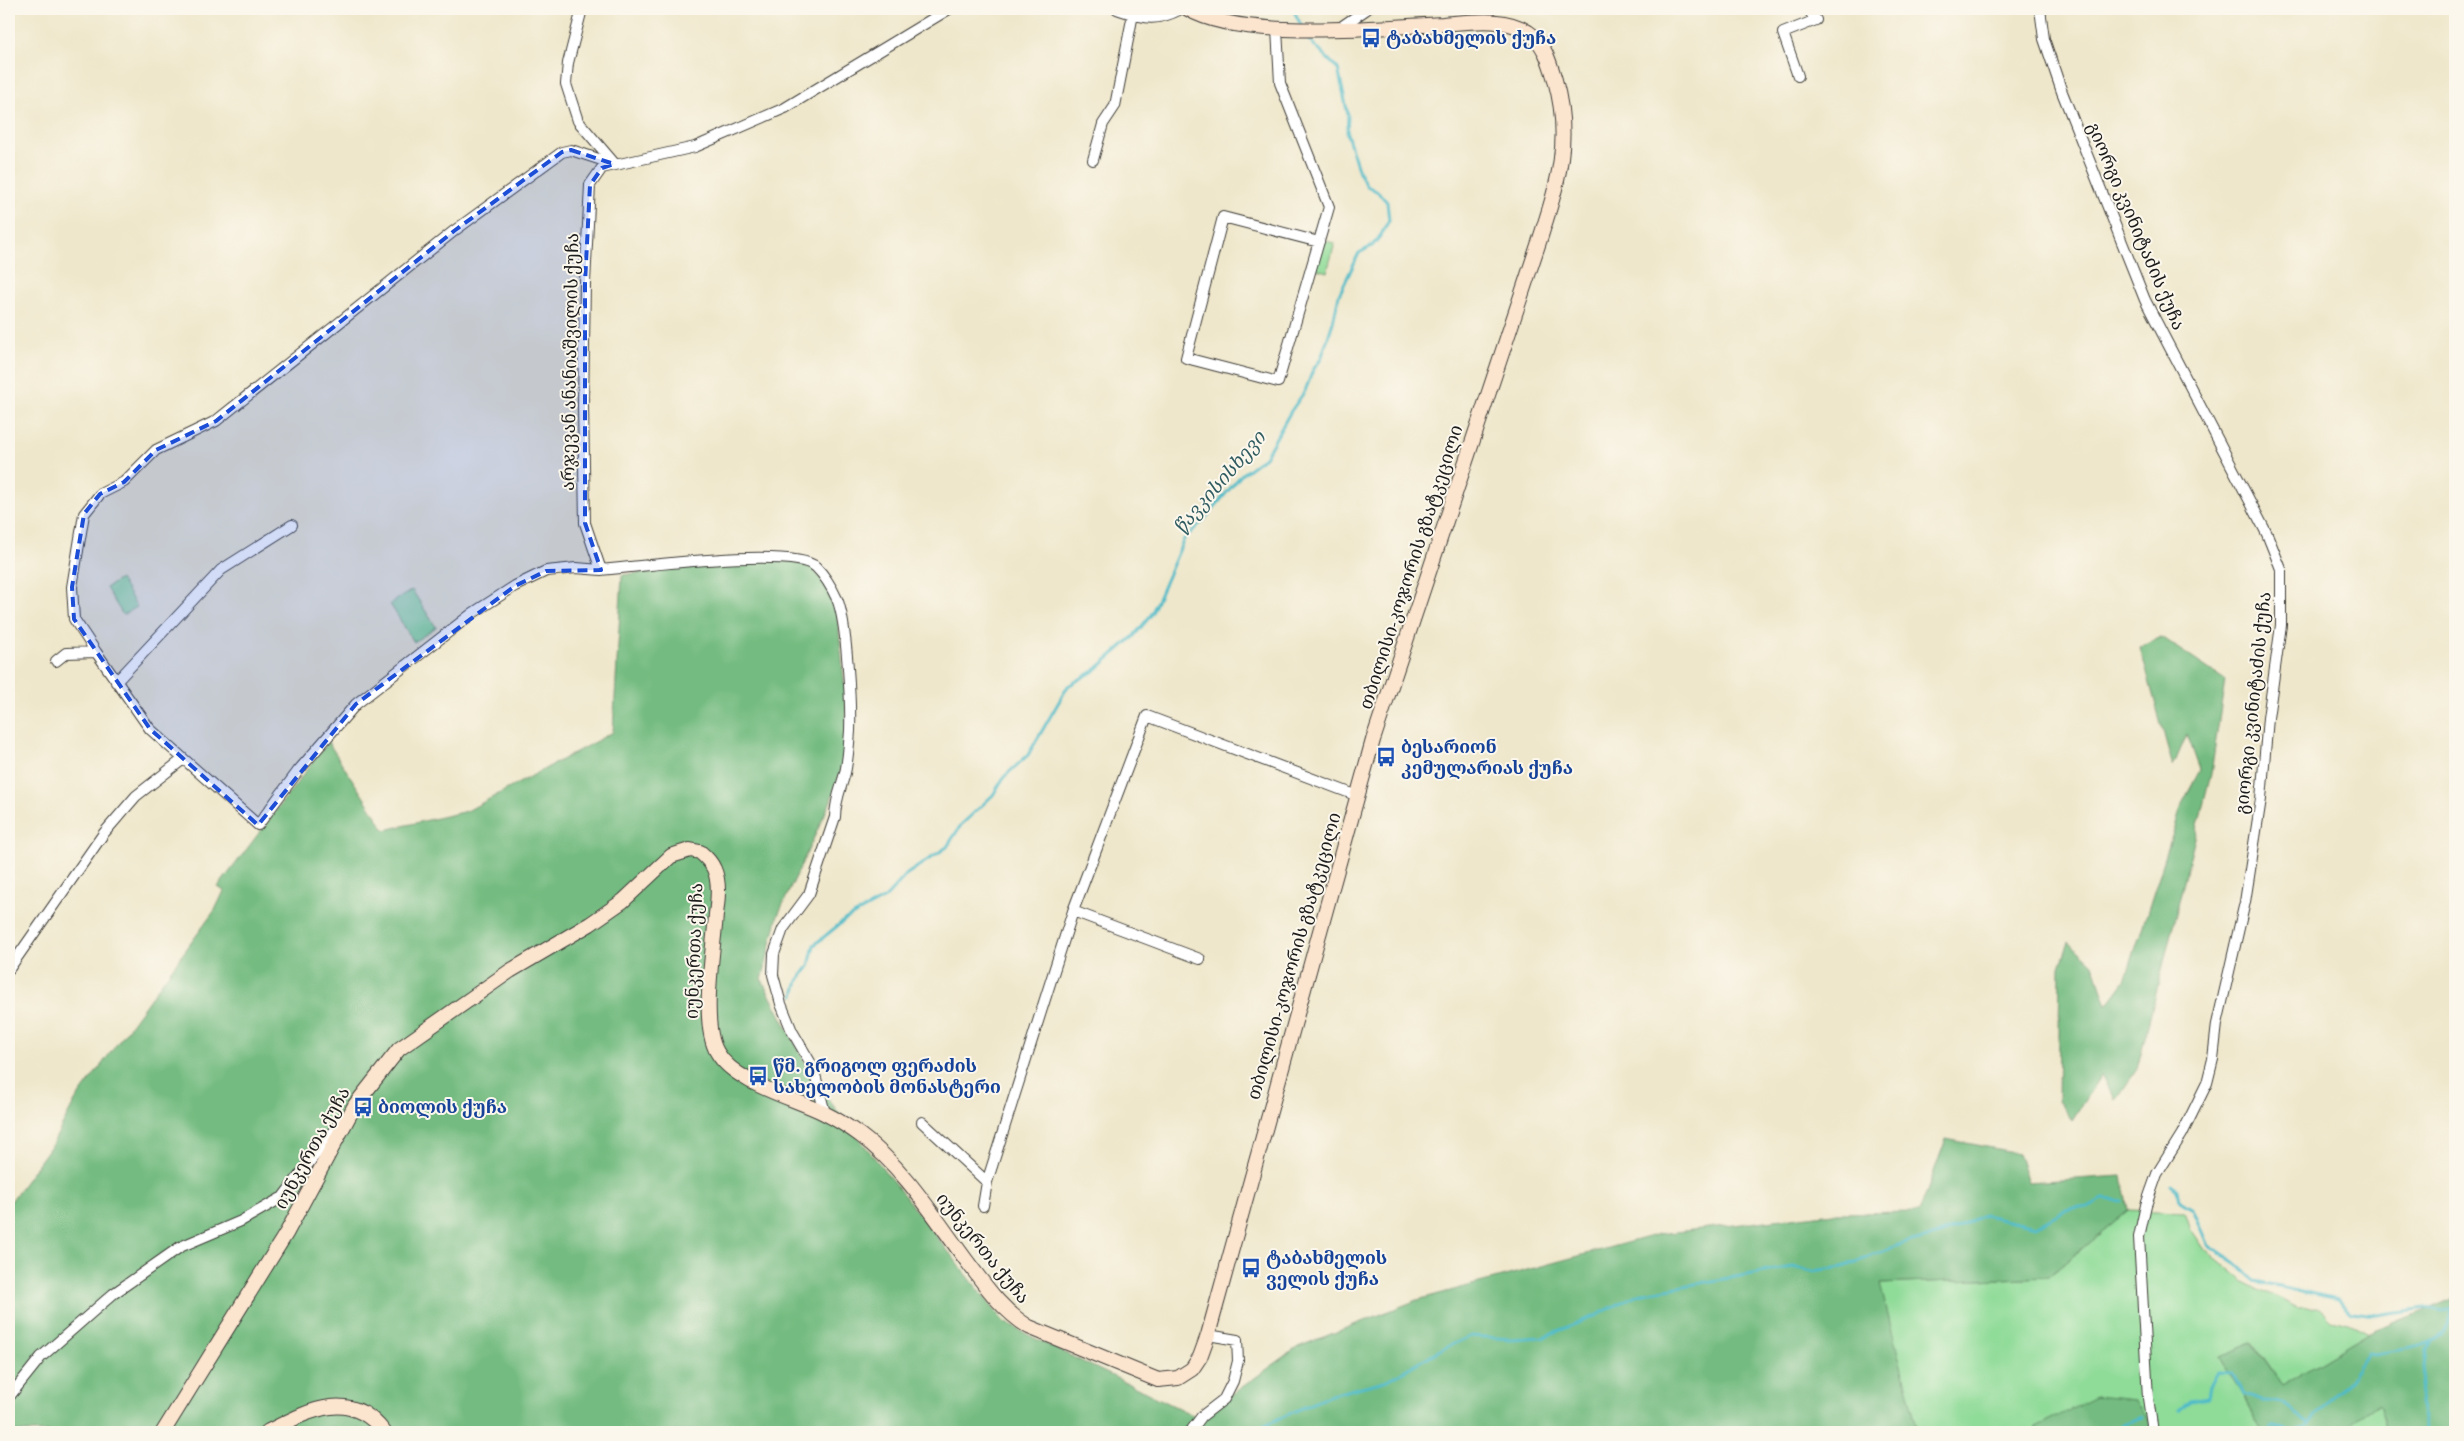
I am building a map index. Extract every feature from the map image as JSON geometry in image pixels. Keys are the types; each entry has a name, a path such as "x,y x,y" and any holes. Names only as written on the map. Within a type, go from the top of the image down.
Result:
{"main road":[{"name":"თბილისი-კოჯორის გზატკეცილი","path":"1188,9 1223,21 1277,29 1476,22 1515,25 1529,32 1539,43 1548,58 1557,88 1563,121 1563,155 1553,200 1373,740 1208,1335"},
{"name":"იუნკერთა ქუჩა","path":"163,1432 287,1232 355,1105 399,1049 510,971 590,924 623,901 671,856 690,850 700,852 715,870 718,894 709,1007 711,1036 717,1052 728,1066 748,1078 825,1114 860,1135 898,1170 990,1292 1014,1317 1029,1327 1158,1380 1178,1378 1192,1370 1208,1335"},
{"path":"266,1432 307,1412 338,1406 360,1410 375,1420 384,1432"}],"street":[{"path":"582,9 566,84 578,121 614,164"},
{"path":"825,1114 813,1067 792,1031 781,1004 773,975 774,954 783,929 809,894 835,817 835,804 845,771 850,731 845,649 838,600 829,584 815,566 794,559 757,557 601,570 576,568 546,571 515,586 473,613 356,704 298,771 258,825 182,760 150,729 74,619 72,587 84,514 100,494 124,482 156,450 216,421 454,231 562,152 571,150 614,164 695,147 785,108 949,9"},
{"path":"1117,9 1151,20 1168,16 1181,9"},
{"path":"1338,28 1367,9"},
{"path":"1798,76 1782,33 1816,20 1808,9"},
{"name":"გიორგი კვინიტაძის ქუჩა","path":"2040,9 2044,39 2062,92 2145,300 2267,534 2281,569 2282,625 2268,718 2261,799 2245,902 2217,1024 2213,1059 2207,1083 2182,1134 2157,1174 2146,1205 2139,1237 2148,1398 2153,1432"},
{"path":"1093,160 1103,124 1115,106 1133,14"},
{"path":"1277,29 1280,83 1329,207 1319,242 1278,382 1186,358 1223,217 1319,242"},
{"name":"არჯევან ანანიაშვილის ქუჩა","path":"601,570 585,523 583,405 585,283 590,185 602,168 614,164"},
{"path":"116,682 221,570 292,525"},
{"path":"56,661 66,653 96,652"},
{"path":"983,1206 987,1182 1073,911 1147,716 1358,796"},
{"path":"9,969 104,832 136,796 182,760"},
{"path":"1073,911 1200,959"},
{"path":"9,1397 41,1357 113,1294 180,1247 241,1221 283,1197 304,1172 333,1130 355,1105"},
{"path":"922,1122 987,1182"},
{"path":"1190,1432 1202,1416 1224,1399 1234,1381 1238,1360 1237,1340 1208,1335"}],"highlighted area":[{"path":"571,150 614,164 602,168 590,185 585,283 585,523 601,570 546,571 515,586 356,704 258,825 150,729 74,619 72,587 84,514 100,494 124,482 156,450 216,421 454,231 562,152"}],"green space":[{"path":"1321,240 1335,243 1327,272 1313,268"},
{"path":"758,559 794,561 814,569 836,601 847,731 841,771 830,803 778,915 762,980 817,1085 1004,1322 1199,1418 1298,1347 1417,1300 1659,1234 1833,1213 1919,1212 1946,1139 2018,1153 2028,1182 2122,1176 2128,1210 2048,1277 1880,1284 1918,1432 9,1432 9,1204 53,1143 75,1101 215,910 224,891 218,887 328,742 385,830 467,811 613,732 622,575"},
{"path":"120,579 137,607 123,615 106,588"},
{"path":"412,590 436,627 414,642 390,604"},
{"path":"2161,637 2225,680 2211,774 2137,1069 2116,1100 2101,1075 2072,1120 2058,1101 2060,967 2069,942 2093,964 2107,1005 2125,981 2183,802 2200,770 2187,734 2173,767 2140,648"},
{"path":"2128,1210 2185,1212 2191,1229 2205,1250 2243,1281 2298,1308 2319,1307 2331,1319 2349,1323 2369,1333 2282,1385 2253,1343 2220,1356 2263,1432 2153,1432 2036,1427 2035,1432 1918,1432 1879,1284 2048,1277"},
{"path":"2455,1298 2455,1432 2387,1432 2379,1404 2339,1432 2263,1432 2220,1356 2252,1343 2282,1385 2369,1333"},
{"path":"2096,1397 2134,1401 2154,1426 2153,1432 2035,1432 2036,1427"},
{"path":"2379,1403 2387,1432 2339,1432"}],"waterway":[{"name":"წავკისისხევი","path":"1293,9 1301,25"},
{"name":"წავკისისხევი","path":"794,995 798,981 809,966 814,945 846,919 885,898 907,874 947,847 961,825 993,795 1004,777 1028,755 1068,686 1094,671 1133,637 1151,615 1184,539 1203,521 1242,474 1265,457 1291,411 1305,391 1313,370 1321,359 1333,322 1339,295 1359,253 1372,246 1381,235 1389,220 1387,202 1378,192 1367,186 1359,172 1347,134 1348,115 1338,69 1304,33"},
{"path":"2172,1185 2178,1190 2180,1201 2193,1209 2209,1246 2238,1265 2256,1281 2338,1299 2352,1312 2376,1315 2425,1308 2443,1311 2454,1309"},
{"path":"1249,1432 1331,1395 1388,1380 1438,1351 1471,1336 1510,1339 1543,1337 1595,1316 1638,1294 1792,1267 1812,1271 1843,1267 1904,1243 1940,1234 1984,1215 2036,1226 2065,1210 2088,1207 2103,1199 2122,1201"},
{"path":"2294,1432 2310,1424 2334,1394 2350,1381 2368,1353 2376,1354 2430,1342 2445,1331 2453,1310"},
{"path":"2427,1432 2420,1403 2426,1350 2431,1344"},
{"path":"2179,1409 2190,1401 2208,1398 2210,1387 2218,1371 2232,1372 2243,1395 2265,1402 2284,1404 2310,1424"},
{"path":"2116,1432 2123,1424 2142,1417"},
{"path":"2269,1432 2273,1426 2288,1432"}],"place":[{"name":"ტაბახმელის ქუჩა","path":"1371,38"},
{"name":"ბესარიონ კემულარიას ქუჩა","path":"1386,757"},
{"name":"წმ. გრიგოლ ფერაძის სახელობის მონასტერი","path":"758,1076"},
{"name":"ბიოლის ქუჩა","path":"363,1107"},
{"name":"ტაბახმელის ველის ქუჩა","path":"1251,1268"}]}
